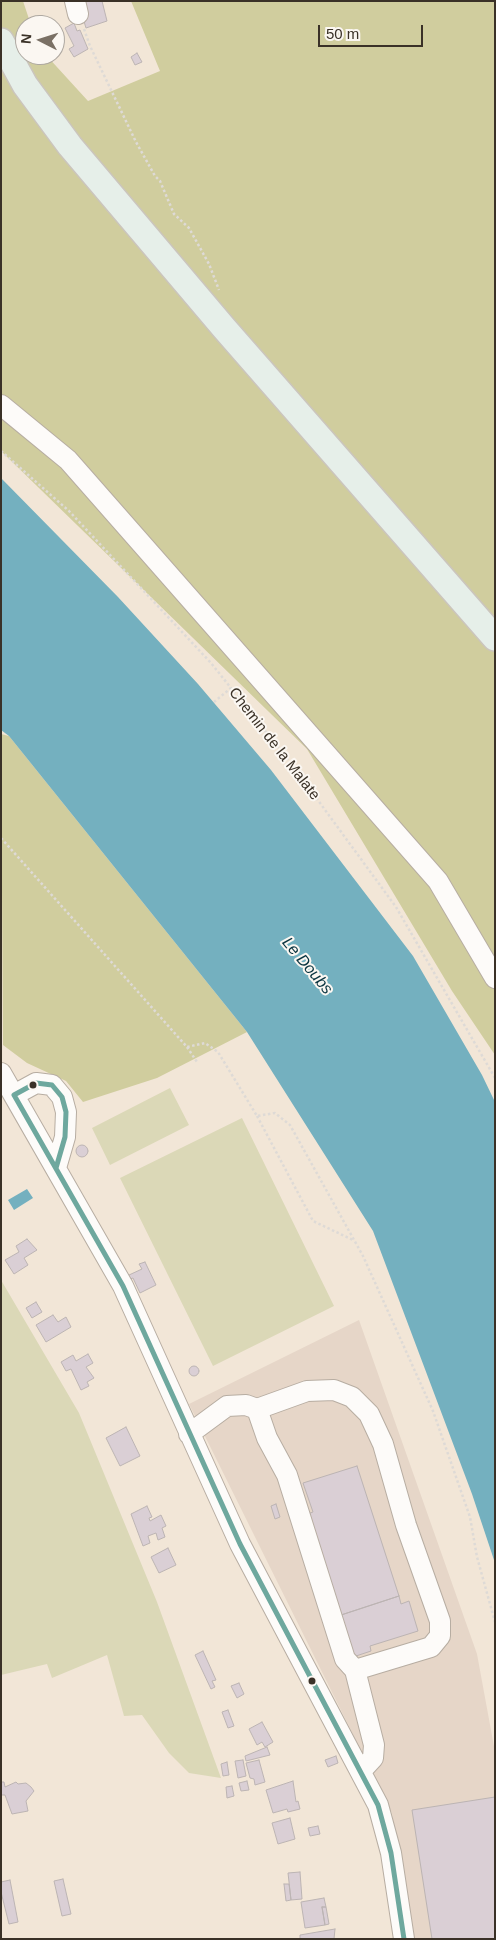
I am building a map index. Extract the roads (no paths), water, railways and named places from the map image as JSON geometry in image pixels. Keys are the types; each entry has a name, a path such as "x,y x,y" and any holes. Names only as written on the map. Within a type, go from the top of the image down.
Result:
{"main road":[{"path":"1,42 25,85 70,146 230,335 495,638"}],"street":[{"name":"Chemin de la Malate","path":"1,405 68,460 438,881 495,978"},
{"path":"1,1073 123,1286 189,1434 265,1593 378,1805 391,1853 404,1939"},
{"path":"14,1095 36,1083 52,1085 62,1097 66,1112 65,1137 56,1168"},
{"path":"189,1434 227,1406 246,1405 257,1409 307,1391 334,1390 352,1397 370,1414 382,1444 406,1526 440,1621 440,1636 431,1647 354,1670"},
{"path":"257,1409 267,1438 287,1475 345,1659 354,1670 374,1745 373,1758 361,1771"}],"water":[{"name":"Le Doubs","path":"1,478 118,597 198,684 271,770 413,956 482,1075 495,1102 495,1563 472,1494 373,1231 247,1032 9,736 1,730"},
{"path":"27,1189 33,1198 14,1210 8,1200"}]}
